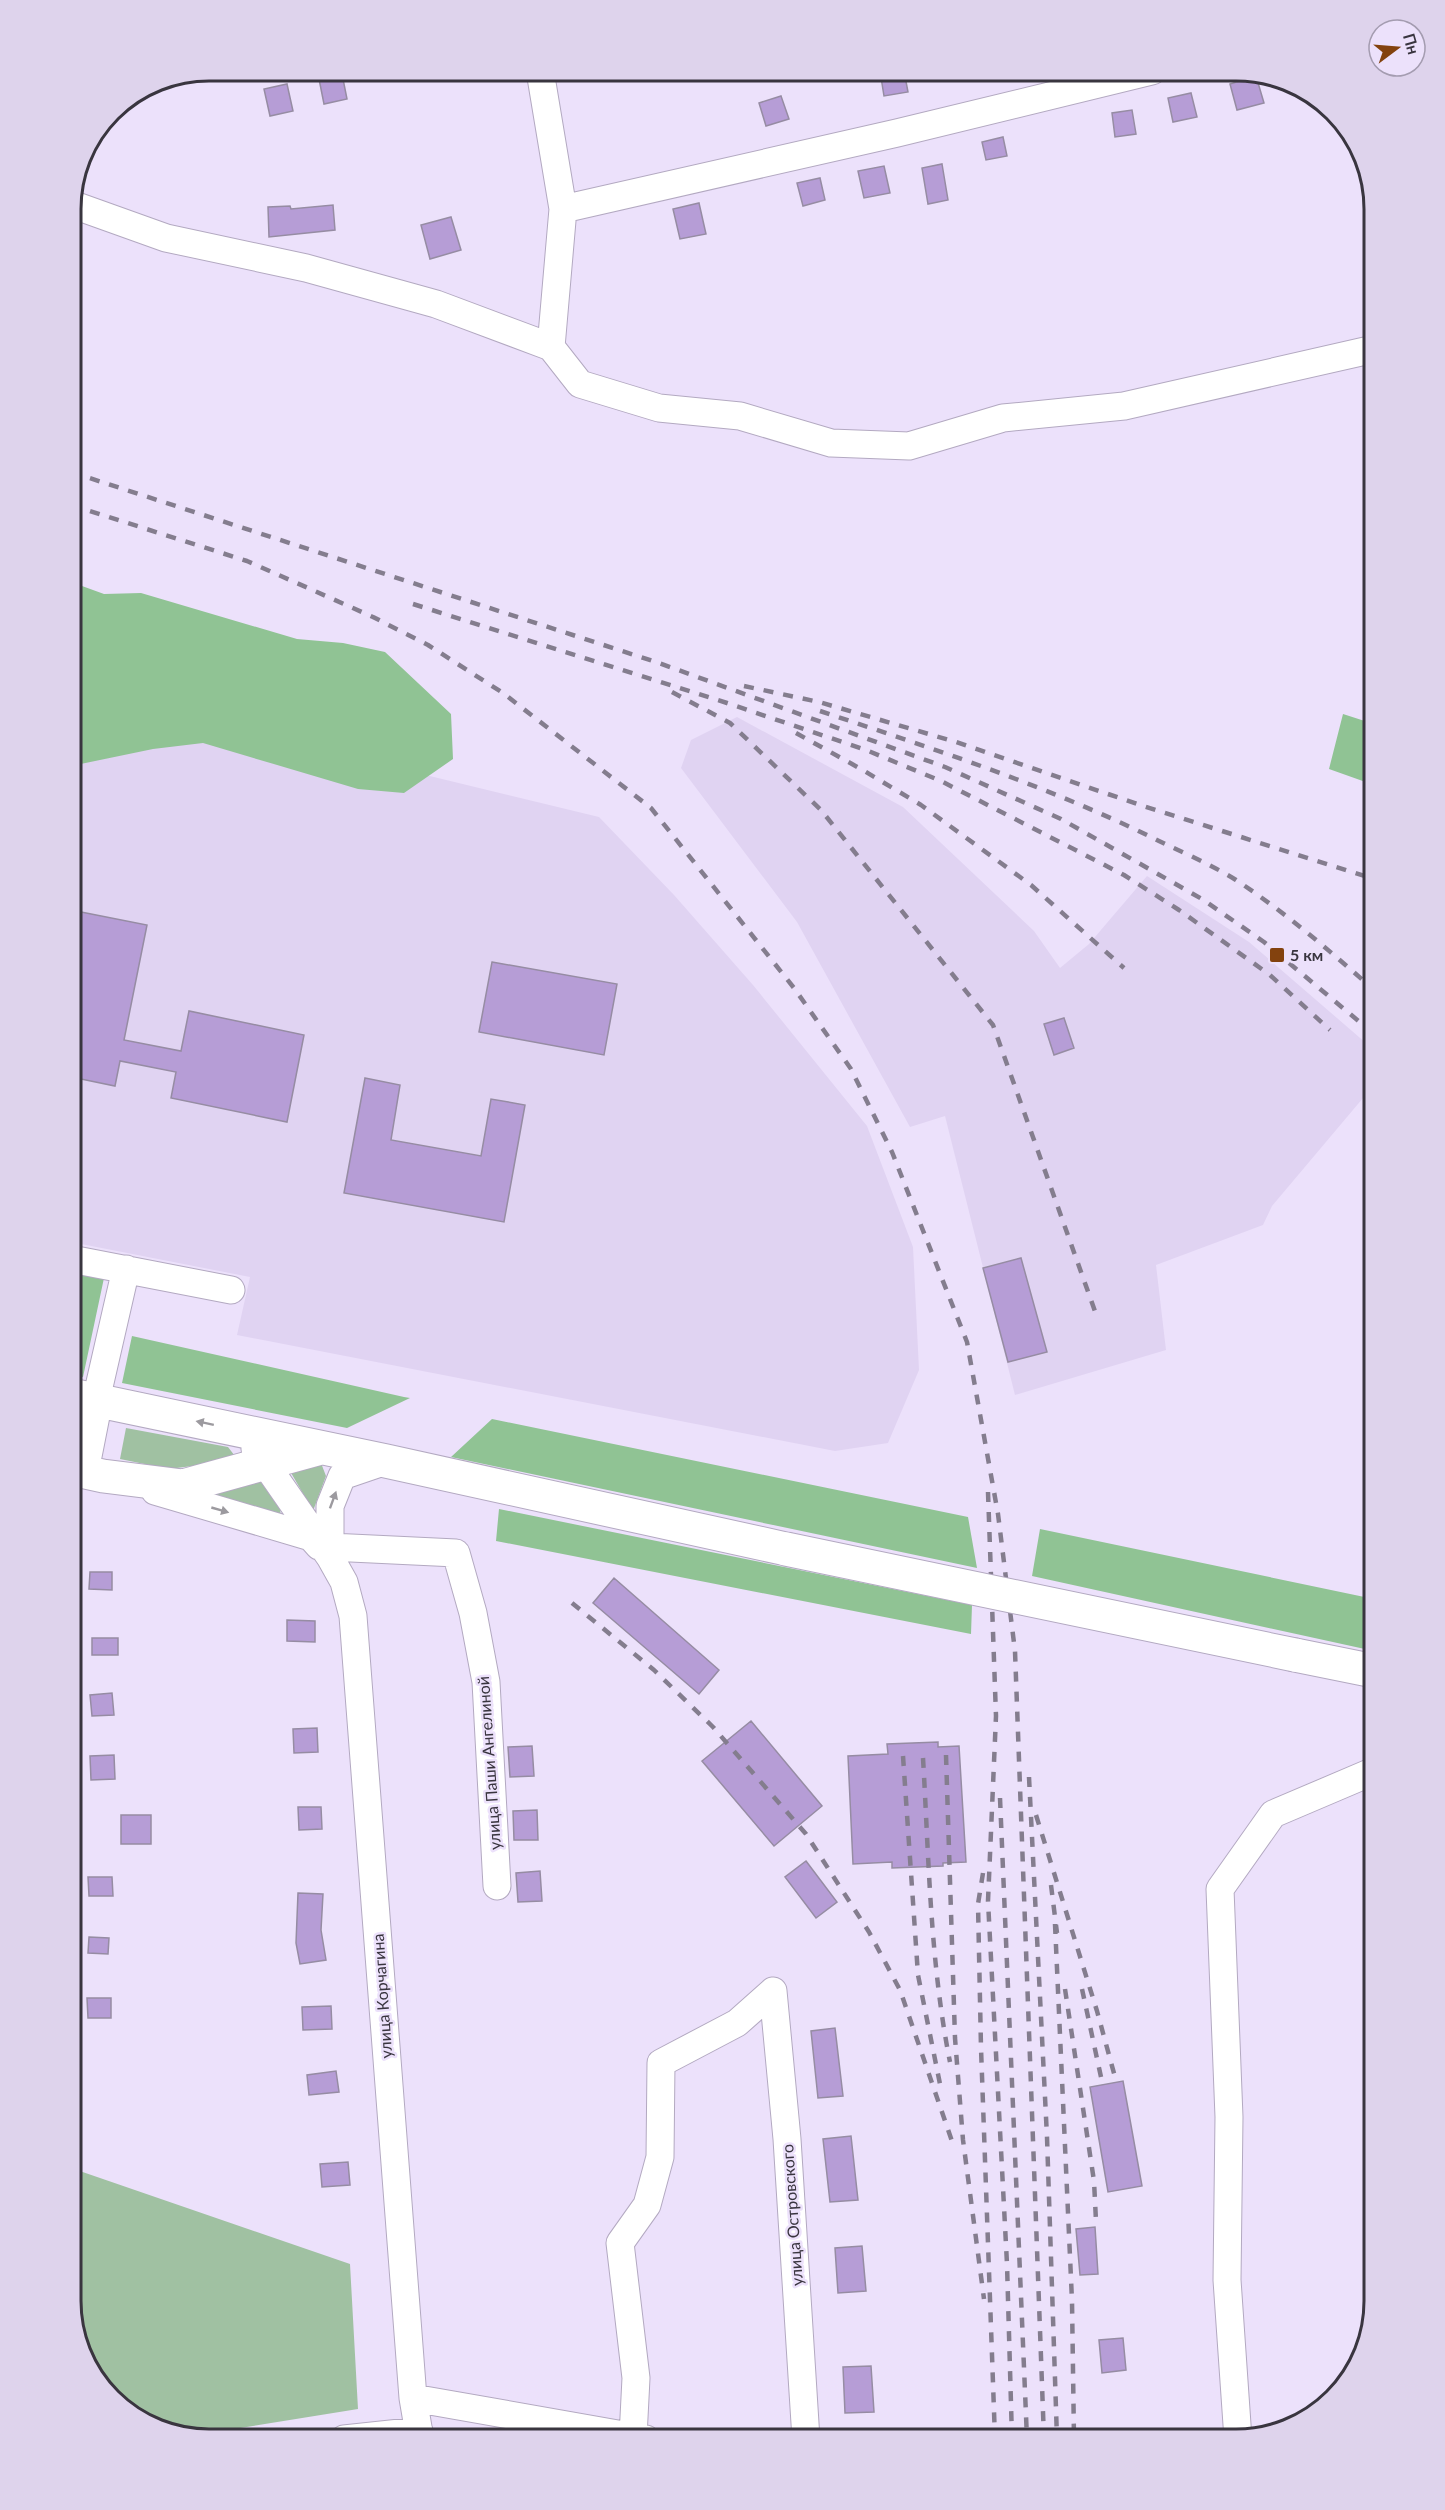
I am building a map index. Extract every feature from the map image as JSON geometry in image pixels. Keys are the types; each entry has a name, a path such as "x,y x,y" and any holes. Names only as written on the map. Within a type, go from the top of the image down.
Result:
{"main road":[{"path":"323,1448 183,1486 85,1472 83,1398 386,1461 786,1549 1364,1669"}],"street":[{"path":"542,81 563,209 551,347"},
{"path":"563,209 897,133 1111,81"},
{"path":"81,208 166,238 306,268 436,304 551,347 580,384 659,408 740,416 831,444 909,447 1003,418 1124,406 1364,351"},
{"path":"81,1260 231,1290"},
{"path":"83,1398 126,1269"},
{"path":"243,1431 330,1552"},
{"path":"330,1552 330,1506 342,1476 386,1461"},
{"path":"85,1472 311,1537 330,1552"},
{"name":"улица Паши Ангелиной","path":"330,1552 456,1553 473,1613 486,1682 497,1886"},
{"name":"улица Корчагина","path":"330,1552 344,1582 353,1616 413,2398 418,2429"},
{"path":"1237,2429 1227,2280 1229,2117 1220,1889 1273,1814 1364,1775"},
{"name":"улица Островского","path":"639,2429 636,2378 620,2243 646,2205 660,2157 661,2063 736,2023 773,1991 787,2139 805,2429"},
{"path":"413,2398 589,2429"}],"shaded area":[{"path":"81,691 599,817 674,895 753,985 867,1126 913,1247 919,1370 888,1443 835,1451 237,1335 250,1277 81,1244"},
{"path":"737,717 903,807 1034,931 1060,968 1089,944 1147,876 1249,942 1364,1041 1364,1097 1272,1206 1263,1225 1156,1265 1166,1350 1015,1395 945,1116 910,1127 797,922 681,768 691,740"}],"green space":[{"path":"81,586 104,594 141,593 297,639 343,643 385,652 451,714 453,759 404,793 358,789 203,743 153,749 81,764"},
{"path":"1343,714 1364,721 1364,781 1329,769"},
{"path":"81,1273 104,1278 83,1377 81,1377"},
{"path":"132,1336 410,1398 347,1428 122,1383"},
{"path":"492,1419 968,1517 977,1568 451,1457"},
{"path":"126,1428 228,1447 238,1460 169,1469 120,1459"},
{"path":"321,1463 326,1476 313,1511 290,1471"},
{"path":"258,1478 280,1509 281,1517 196,1492"},
{"path":"499,1509 972,1605 971,1634 496,1541"},
{"path":"1040,1529 1364,1597 1364,1649 1032,1576"},
{"path":"81,2171 350,2264 358,2409 234,2429 201,2429 184,2427 153,2416 125,2397 113,2385 94,2357 83,2326"}],"building":[{"path":"319,81 343,81 347,99 324,104"},
{"path":"882,81 906,81 908,92 884,96"},
{"path":"1240,81 1258,83 1264,103 1237,110 1230,84"},
{"path":"287,84 293,111 270,116 264,89"},
{"path":"1191,93 1197,117 1173,122 1168,98"},
{"path":"781,96 789,119 766,126 759,103"},
{"path":"1132,110 1136,134 1115,137 1112,113"},
{"path":"1003,137 1007,156 986,160 982,142"},
{"path":"942,164 948,200 928,204 922,168"},
{"path":"884,166 890,193 864,198 858,171"},
{"path":"820,178 825,200 803,206 797,183"},
{"path":"699,203 706,234 680,239 673,209"},
{"path":"333,205 335,230 269,237 268,207 290,206 291,209"},
{"path":"451,217 461,250 430,259 421,225"},
{"path":"81,912 147,925 124,1040 181,1051 189,1011 304,1035 287,1122 171,1098 176,1072 120,1061 115,1086 81,1079"},
{"path":"492,962 617,984 604,1055 479,1032"},
{"path":"1064,1018 1074,1048 1054,1055 1044,1024"},
{"path":"365,1078 400,1085 391,1140 481,1156 491,1099 525,1105 504,1222 344,1193"},
{"path":"1021,1258 1047,1352 1008,1362 983,1268"},
{"path":"90,1572 112,1572 112,1590 89,1589"},
{"path":"614,1578 719,1670 699,1694 593,1603"},
{"path":"287,1620 315,1621 315,1642 287,1641"},
{"path":"92,1638 118,1638 118,1655 92,1655"},
{"path":"112,1693 114,1715 92,1716 90,1695"},
{"path":"751,1721 822,1806 774,1846 702,1761"},
{"path":"317,1728 318,1752 294,1753 293,1729"},
{"path":"938,1742 938,1747 959,1746 966,1862 943,1863 943,1866 892,1868 892,1862 853,1864 848,1756 888,1754 887,1744"},
{"path":"532,1746 534,1776 510,1777 508,1747"},
{"path":"114,1755 115,1779 91,1780 90,1756"},
{"path":"298,1807 321,1807 322,1829 299,1830"},
{"path":"537,1810 538,1840 514,1840 513,1811"},
{"path":"121,1815 151,1815 151,1844 121,1844"},
{"path":"806,1861 837,1902 816,1918 785,1877"},
{"path":"540,1871 542,1901 518,1902 516,1873"},
{"path":"88,1877 112,1877 113,1896 89,1896"},
{"path":"298,1893 323,1894 321,1930 326,1960 300,1964 296,1943"},
{"path":"89,1937 109,1938 108,1954 88,1953"},
{"path":"87,1998 111,1998 111,2018 88,2018"},
{"path":"331,2006 332,2029 303,2030 302,2007"},
{"path":"835,2028 843,2096 818,2098 811,2031"},
{"path":"336,2071 339,2092 309,2095 307,2075"},
{"path":"1123,2081 1142,2186 1108,2192 1090,2087"},
{"path":"851,2136 858,2200 830,2202 823,2139"},
{"path":"348,2162 350,2185 322,2187 320,2164"},
{"path":"1095,2227 1098,2274 1080,2275 1076,2229"},
{"path":"862,2246 866,2291 838,2293 835,2248"},
{"path":"1123,2338 1126,2370 1102,2373 1099,2340"},
{"path":"871,2366 874,2412 845,2413 843,2367"}],"railway":[{"path":"81,475 659,663 945,767 1061,819 1202,899 1264,942 1364,1026"},
{"path":"81,508 247,561 373,617 428,645 503,693 651,808 794,988 851,1069 892,1152 967,1342 998,1514 1015,1651 1044,2429"},
{"path":"413,604 727,703 866,750 941,781 1124,875 1179,910 1270,975 1330,1030"},
{"path":"744,686 819,702 956,742 1143,806 1364,876"},
{"path":"672,692 730,723 821,810 993,1025 1096,1314"},
{"path":"820,711 1034,786 1118,821 1208,864 1236,880 1272,906 1364,981"},
{"path":"796,733 921,805 1031,885 1124,968"},
{"path":"988,1492 996,1716 988,1901 1007,2264 1012,2429"},
{"path":"572,1603 654,1670 713,1727 806,1834 869,1932 900,1990 954,2147"},
{"path":"946,1755 955,2038 963,2140 984,2299"},
{"path":"903,1756 918,1975 941,2089"},
{"path":"923,1758 934,1949 950,2062"},
{"path":"1029,1777 1047,2137 1057,2429"},
{"path":"1000,1798 1027,2429"},
{"path":"1036,1815 1097,2011 1115,2077"},
{"path":"983,1873 978,1904 981,2048 995,2429"},
{"path":"1051,1885 1057,1933"},
{"path":"1055,1924 1072,2301 1074,2429"},
{"path":"1065,1989 1094,2181 1096,2221"},
{"path":"1082,1989 1101,2077"}],"place":[{"name":"5 км","path":"1277,955"}]}
